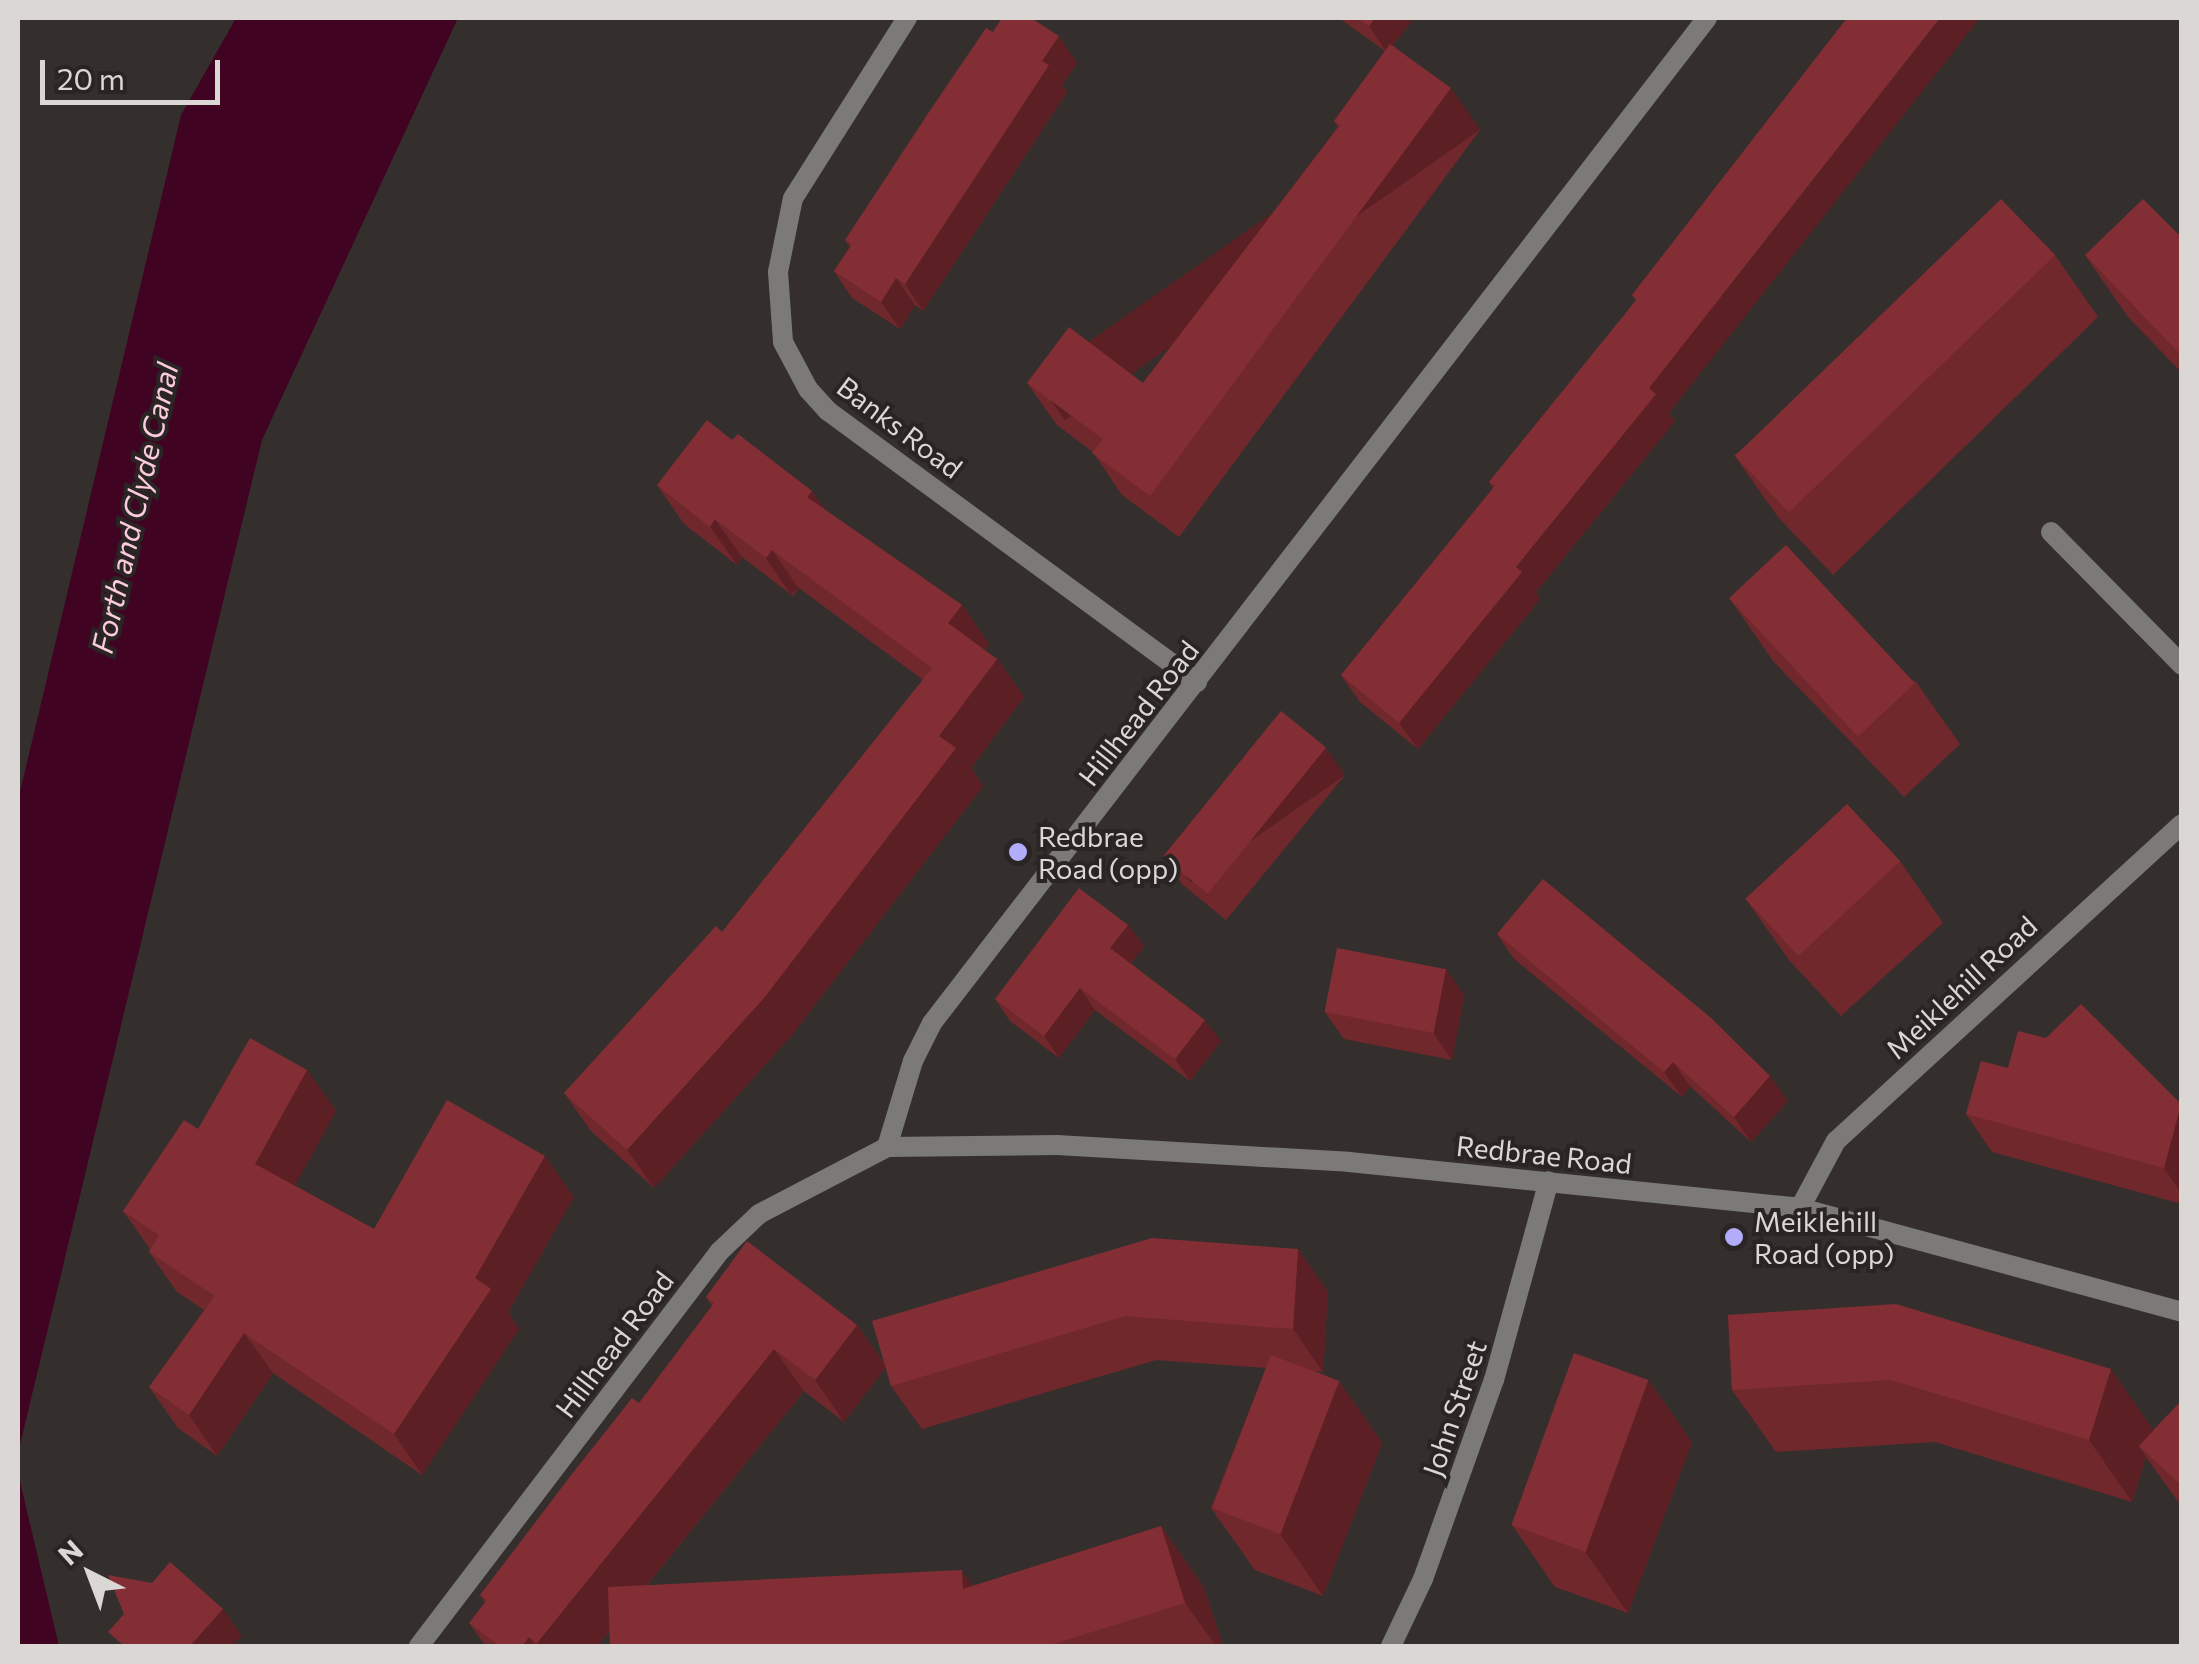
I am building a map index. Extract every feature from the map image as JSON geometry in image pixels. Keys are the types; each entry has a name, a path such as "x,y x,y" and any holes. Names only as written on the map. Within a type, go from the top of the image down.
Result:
{"street":[{"name":"Banks Road","path":"907,18 793,198 778,272 783,342 828,411 1197,682"},
{"name":"Hillhead Road","path":"419,1646 719,1252 758,1214 887,1147 913,1061 932,1024 1708,18"},
{"path":"2051,532 2182,664"},
{"name":"Meiklehill Road","path":"1800,1208 1836,1141 2182,824"},
{"name":"Redbrae Road","path":"887,1147 1142,1149 1548,1181 1800,1208 2182,1312"},
{"name":"John Street","path":"1391,1646 1423,1579 1494,1380 1548,1181"}],"water":[{"name":"Forth and Clyde Canal","path":"236,18 458,18 262,440 18,1453 18,800 181,115"},
{"path":"18,1473 59,1646 18,1646"}],"building":[{"path":"1002,18 1031,18 1059,36 1042,61 1049,65 905,284 896,278 881,302 834,271 852,244 845,240 986,28 993,32"},
{"path":"1357,18 1375,18 1369,26"},
{"path":"1847,18 1940,18 1649,388 1656,394 1516,567 1522,572 1399,723 1341,675 1495,486 1489,482 1637,299 1632,295"},
{"path":"1390,44 1451,88 1150,496 1092,453 1103,439 1027,383 1069,327 1143,383 1340,125 1334,121"},
{"path":"2001,199 2055,255 1789,512 1735,456"},
{"path":"2143,199 2182,238 2182,356 2085,255"},
{"path":"707,420 732,440 738,434 812,491 807,497 962,605 948,623 997,659 939,736 956,748 764,998 627,1150 564,1093 716,926 722,932 932,668 772,550 766,558 715,519 710,527 657,485"},
{"path":"1786,545 1915,683 1858,736 1729,598"},
{"path":"1281,711 1326,748 1208,894 1163,857"},
{"path":"1847,804 1900,861 1799,956 1745,899"},
{"path":"1543,879 1710,1017 1770,1076 1734,1117 1673,1062 1664,1072 1497,934"},
{"path":"1079,888 1128,925 1110,948 1205,1020 1175,1059 1080,988 1044,1036 995,999"},
{"path":"1337,948 1446,969 1434,1033 1325,1012"},
{"path":"2081,1004 2181,1104 2164,1168 1966,1114 1981,1061 2008,1068 2018,1031 2046,1038"},
{"path":"250,1038 307,1070 255,1164 374,1229 447,1100 545,1156 475,1278 491,1289 394,1434 244,1333 189,1415 149,1387 215,1296 149,1252 159,1235 123,1211 184,1120 198,1129"},
{"path":"1152,1238 1298,1249 1293,1329 1125,1316 891,1386 872,1321"},
{"path":"747,1241 857,1325 815,1380 774,1349 537,1643 529,1637 522,1646 500,1646 469,1623 487,1600 480,1595 632,1398 639,1403 714,1303 706,1297"},
{"path":"1896,1304 2111,1369 2089,1440 1891,1380 1732,1390 1728,1315"},
{"path":"1574,1353 1648,1380 1586,1552 1511,1525"},
{"path":"1271,1355 1339,1381 1280,1534 1212,1508"},
{"path":"2182,1400 2182,1486 2139,1446"},
{"path":"1161,1526 1185,1603 1047,1646 610,1646 608,1587 962,1570 963,1589"},
{"path":"170,1562 223,1609 190,1646 124,1646 108,1632 124,1614 108,1575 152,1583"}],"place":[{"name":"Redbrae Road (opp)","path":"1018,852"},
{"name":"Meiklehill Road (opp)","path":"1734,1237"}]}
